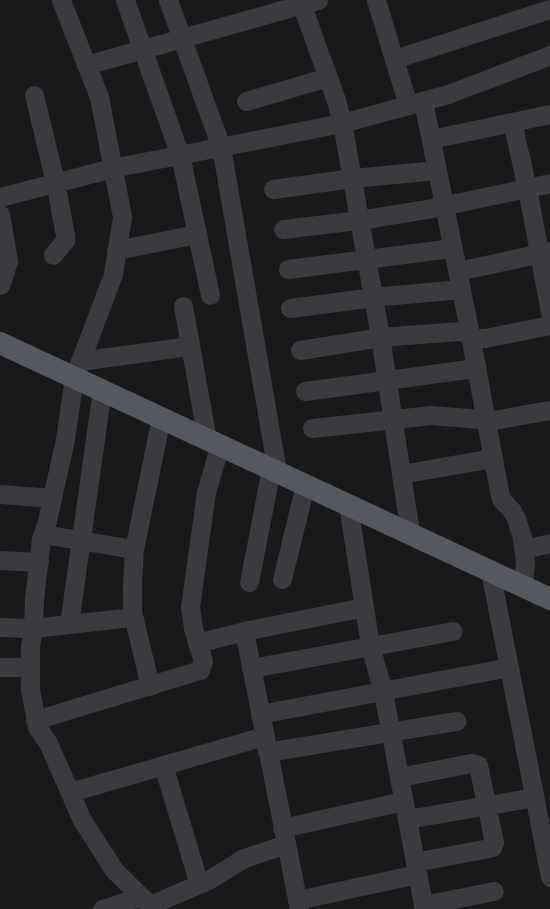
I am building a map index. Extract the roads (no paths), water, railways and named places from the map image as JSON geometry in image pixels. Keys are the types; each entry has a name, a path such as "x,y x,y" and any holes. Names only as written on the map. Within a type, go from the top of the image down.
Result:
{"main road":[{"path":"0,343 77,369 102,390 550,599"}],"street":[{"path":"61,0 99,97 122,217 113,274 77,369 65,440 43,534 34,599 33,628 30,648 30,690 37,727 48,744 82,820 114,870 148,904"},
{"path":"125,0 180,155 210,295"},
{"path":"168,0 221,147 274,470 249,582"},
{"path":"376,0 394,59 416,103 431,139 460,280 492,458 501,499 512,510 516,518 524,549 526,562 523,586"},
{"path":"86,65 307,1 342,123 380,337 410,534"},
{"path":"394,59 550,8"},
{"path":"0,197 112,168 342,123 448,94 550,55"},
{"path":"246,101 328,77"},
{"path":"34,95 55,182 65,235 65,240 53,255"},
{"path":"431,139 550,114"},
{"path":"512,122 527,188 545,252 550,312"},
{"path":"273,189 352,178 437,170"},
{"path":"283,229 359,220 445,205 550,183"},
{"path":"0,214 8,262 0,285"},
{"path":"116,250 197,234"},
{"path":"288,269 453,248"},
{"path":"290,308 373,297 460,280 545,252"},
{"path":"35,720 200,670 203,661 190,616 190,607 213,442 190,346 183,306"},
{"path":"300,350 380,337 460,330 470,335 485,338 550,325"},
{"path":"77,369 190,346"},
{"path":"305,391 476,368"},
{"path":"69,624 102,390"},
{"path":"312,428 444,415 485,419 507,418 550,410"},
{"path":"150,686 133,616 132,586 134,549 161,418"},
{"path":"401,474 492,458"},
{"path":"282,579 305,485"},
{"path":"0,494 52,498"},
{"path":"348,505 370,646 383,692 423,907 494,891"},
{"path":"43,534 134,549"},
{"path":"524,549 550,543"},
{"path":"0,560 39,562"},
{"path":"490,570 550,877"},
{"path":"197,643 244,631 364,607"},
{"path":"0,627 33,628 133,616"},
{"path":"244,631 298,904 416,868 492,847 494,842 478,765 475,763 399,777"},
{"path":"251,668 453,631"},
{"path":"0,667 30,667"},
{"path":"260,714 383,692 508,667"},
{"path":"70,792 163,765 266,744 390,732 456,721"},
{"path":"163,765 199,884"},
{"path":"102,909 148,904 199,884 222,873 242,859 284,836 405,810 487,805 534,797"}]}
